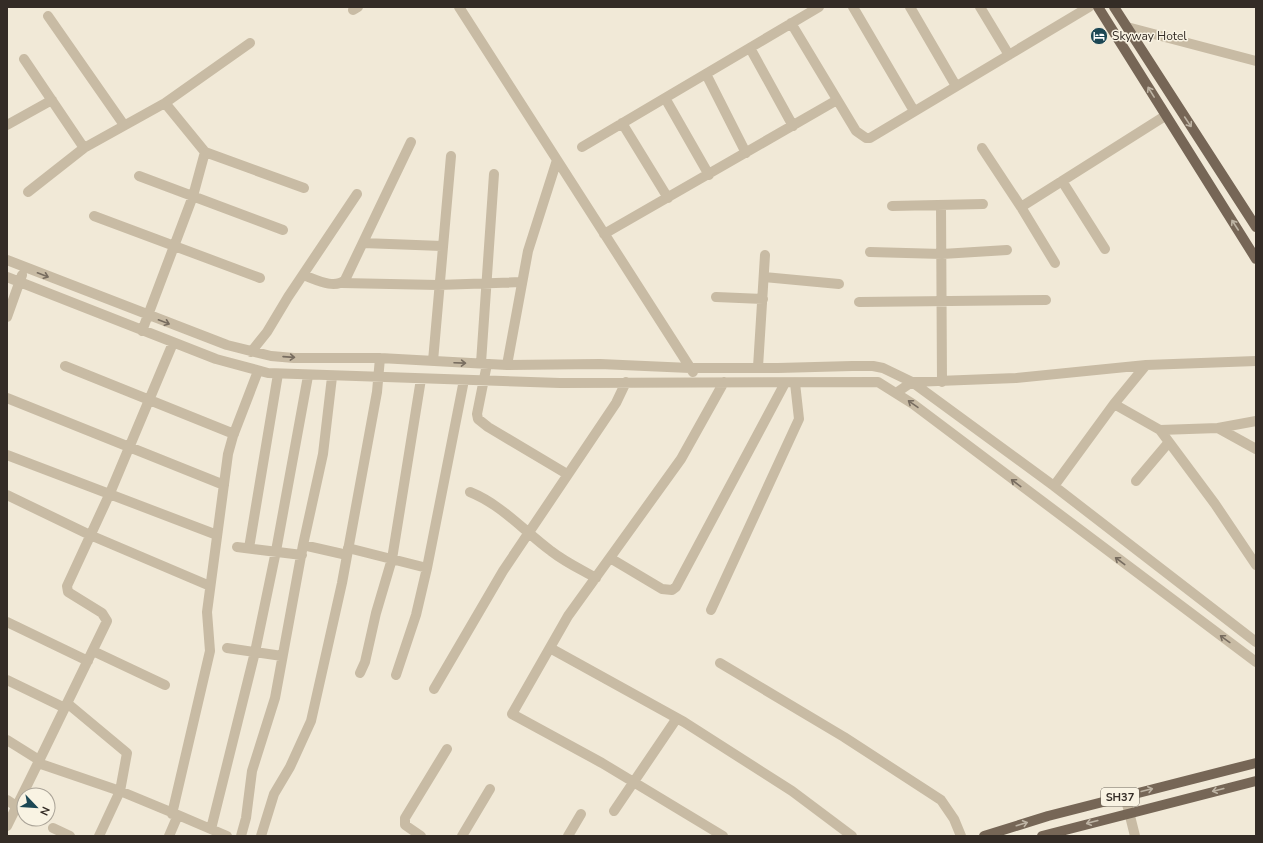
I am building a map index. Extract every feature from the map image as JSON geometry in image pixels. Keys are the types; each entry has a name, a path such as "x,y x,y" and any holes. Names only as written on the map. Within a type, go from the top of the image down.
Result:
{"main road":[{"path":"1098,7 1256,259"},
{"path":"1115,8 1256,227"},
{"name":"SH37","path":"984,836 1048,816 1256,763"},
{"name":"SH37","path":"1042,836 1129,812 1256,781"}],"street":[{"path":"459,7 698,382"},
{"path":"582,147 819,7"},
{"path":"853,7 914,111"},
{"path":"910,7 956,86"},
{"path":"980,7 1009,55"},
{"path":"791,24 856,131 866,138 870,138 1089,7"},
{"path":"48,16 124,125"},
{"path":"1127,27 1256,61"},
{"path":"28,192 84,148 164,103 250,43"},
{"path":"750,48 793,126"},
{"path":"24,59 84,148"},
{"path":"706,74 746,153"},
{"path":"665,98 709,175"},
{"path":"7,125 52,100"},
{"path":"604,234 709,175 837,100"},
{"path":"164,103 205,152 304,188"},
{"path":"1021,207 1165,116"},
{"path":"622,123 668,198"},
{"path":"342,283 345,280 411,142"},
{"path":"982,148 1021,207 1055,263"},
{"path":"142,330 193,196 205,152"},
{"path":"433,361 438,285 450,156"},
{"path":"507,365 521,282 528,251 557,160"},
{"path":"494,174 486,283 483,381 478,419 482,424 568,474"},
{"path":"139,176 283,230"},
{"path":"1062,181 1105,249"},
{"path":"250,352 267,332 303,274 357,194"},
{"path":"892,206 983,204"},
{"path":"941,205 942,382"},
{"path":"94,216 260,278"},
{"path":"363,243 442,246"},
{"path":"870,252 942,254 1007,250"},
{"path":"758,368 765,256"},
{"path":"7,260 148,316 250,352 294,358 380,358 507,365 600,364 690,368 873,366 894,372 912,382 1054,486 1256,642"},
{"path":"7,317 24,268"},
{"path":"303,274 331,284 438,285 521,282"},
{"path":"7,277 216,359 258,371 278,374 483,381 875,382 896,393 1256,662"},
{"path":"764,277 839,284"},
{"path":"716,297 762,299"},
{"path":"859,302 1046,300"},
{"path":"25,787 105,626 106,616 67,590 90,535 110,493 173,343"},
{"path":"261,836 274,794 290,768 312,721 348,551 378,378 380,358"},
{"path":"896,393 912,382 1016,378 1146,365 1256,361"},
{"path":"1054,486 1114,404 1146,365"},
{"path":"65,366 234,434"},
{"path":"169,836 210,651 206,619 228,454 258,371"},
{"path":"249,548 278,374"},
{"path":"211,829 255,652 276,551 308,376"},
{"path":"241,836 246,818 252,772 274,698 323,454 332,377"},
{"path":"360,673 365,662 376,613 392,559 421,379"},
{"path":"396,675 416,614 427,568 464,380"},
{"path":"434,689 503,571 616,403 626,382"},
{"path":"723,836 634,782 512,714 568,616 681,459 724,382"},
{"path":"610,558 662,589 672,590 676,587 790,382"},
{"path":"711,610 799,419 790,382"},
{"path":"7,398 224,485"},
{"path":"1114,404 1160,430 1215,504 1256,565"},
{"path":"1160,430 1218,428 1256,421"},
{"path":"1218,428 1256,449"},
{"path":"1136,481 1169,442"},
{"path":"7,455 217,535"},
{"path":"470,492 484,498 505,512 528,533 573,567 596,578"},
{"path":"7,495 90,535 210,586"},
{"path":"237,547 276,551 348,551 392,559 427,568"},
{"path":"7,622 165,685"},
{"path":"227,648 282,656"},
{"path":"550,648 678,718 792,791 852,836"},
{"path":"720,663 844,737 941,800 954,820 961,836"},
{"path":"7,680 66,705 127,753 120,791 99,836"},
{"path":"614,811 678,718"},
{"path":"7,740 38,761 120,791 227,836"},
{"path":"422,836 406,825 405,818 447,749"},
{"path":"462,836 490,789"},
{"path":"1125,796 1136,836"},
{"path":"7,800 16,806 7,826"},
{"path":"568,836 581,814"},
{"path":"53,828 70,836"}],"place":[{"name":"Skyway Hotel","path":"1099,36"}]}
